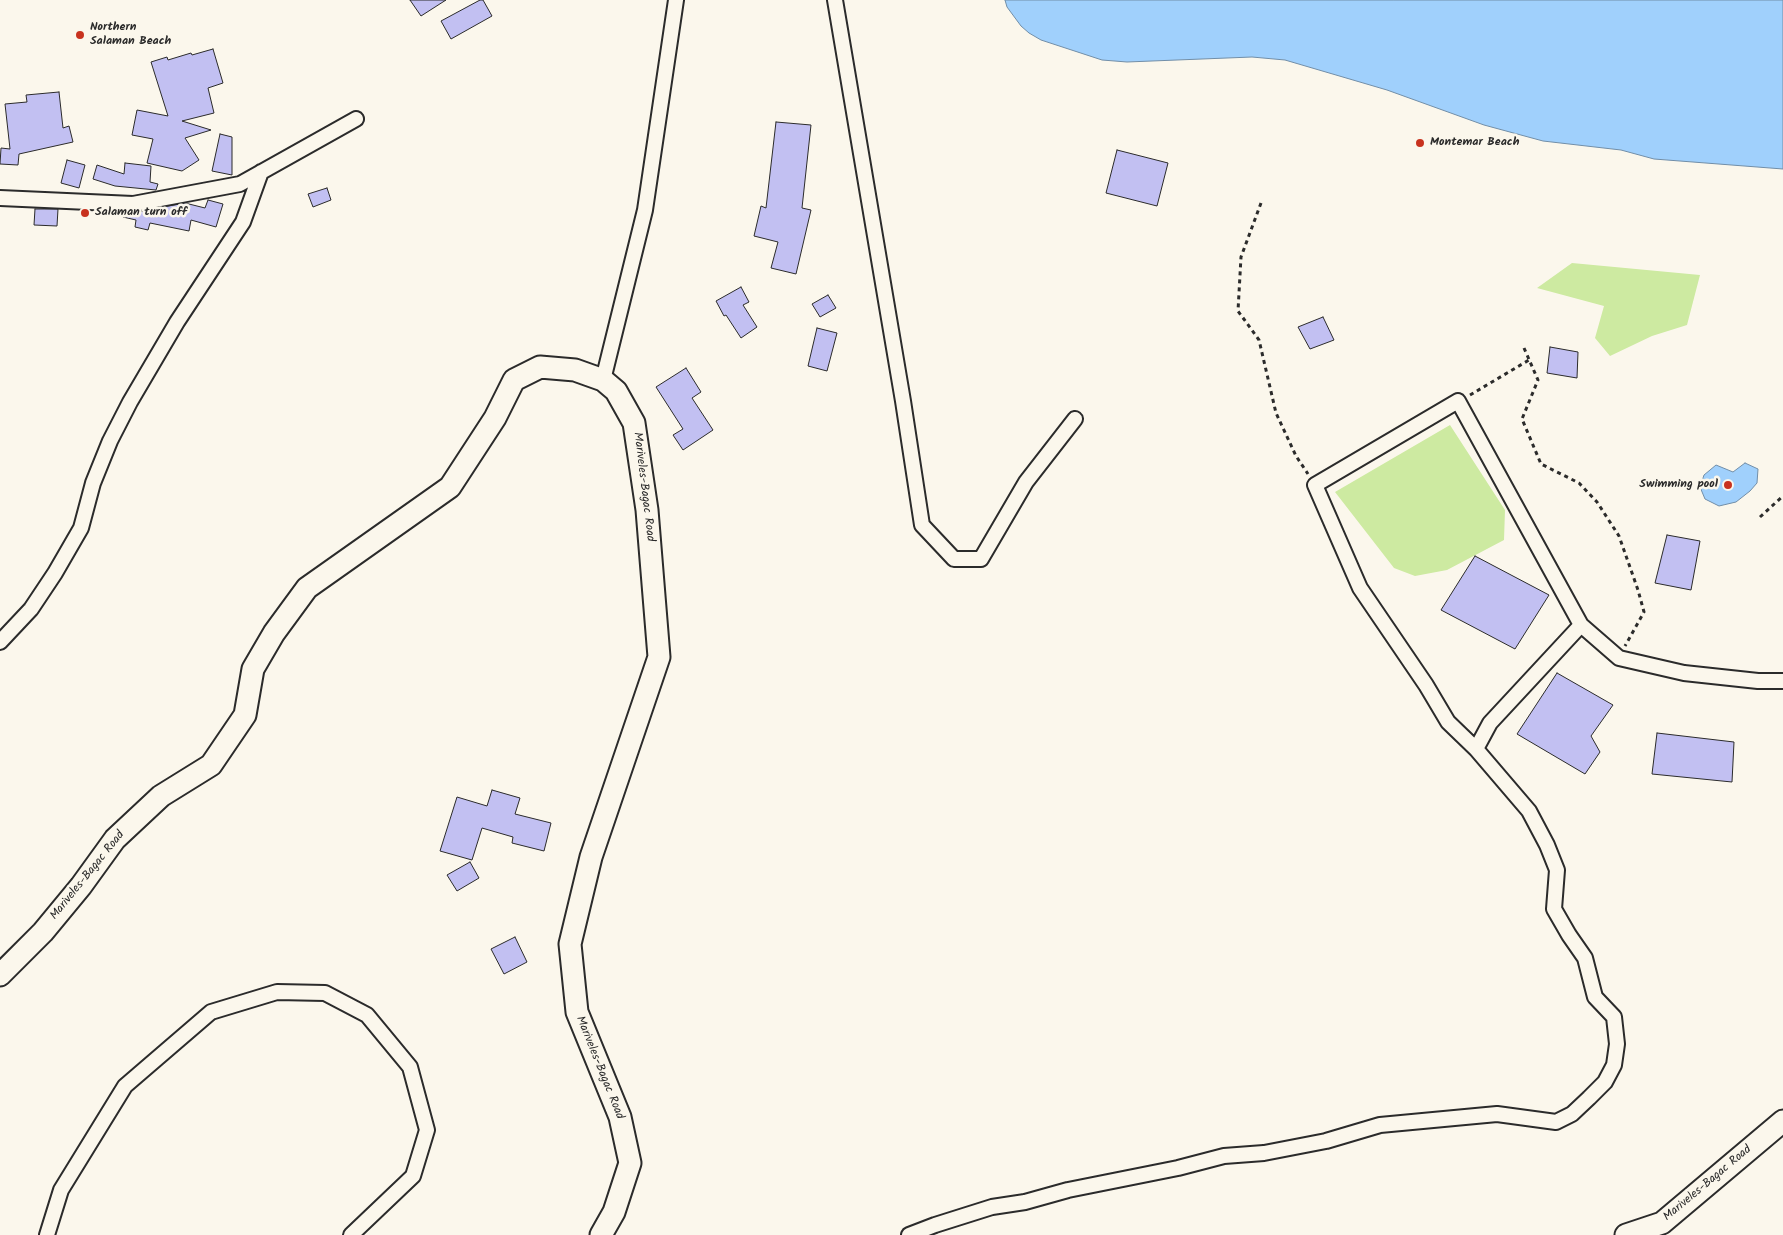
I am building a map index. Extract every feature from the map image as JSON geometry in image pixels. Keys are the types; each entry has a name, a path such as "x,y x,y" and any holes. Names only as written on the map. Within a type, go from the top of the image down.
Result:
{"main road":[{"name":"Mariveles-Bagac Road","path":"0,975 43,932 115,839 161,796 211,765 246,715 253,669 274,633 307,588 450,487 495,418 514,380 540,367 575,370 603,380 616,391 634,423 647,510 658,657 591,857 570,944 577,1012 620,1117 630,1163 614,1212 601,1235"},
{"name":"Mariveles-Bagac Road","path":"1626,1235 1661,1229 1783,1122"}],"street":[{"path":"603,380 645,210 676,0"},
{"path":"835,0 903,400 922,525 954,559 981,559 1026,482 1075,420"},
{"path":"0,198 134,204 240,184 356,119"},
{"path":"0,642 31,609 55,573 81,528 94,482 110,441 130,402 177,322 243,222 261,172"},
{"path":"909,1235 944,1222 992,1208 1025,1202 1068,1190 1178,1168 1224,1156 1264,1153 1326,1141 1380,1125 1497,1114 1556,1122 1572,1114 1605,1082 1614,1065 1616,1044 1614,1017 1595,997 1585,958 1554,909 1557,870 1547,845 1529,811 1476,749 1448,722 1426,685 1360,588 1315,484 1458,401 1581,625 1619,658 1684,673 1758,681 1783,681"},
{"path":"1476,749 1490,723 1581,625"},
{"path":"47,1235 62,1190 125,1086 212,1012 277,992 325,993 367,1015 410,1067 427,1130 413,1176 351,1235"}],"path":[{"path":"1261,203 1241,258 1238,311 1259,340 1276,413 1296,456 1315,484"},
{"path":"1524,348 1538,380 1522,419 1542,464 1579,483 1597,502 1619,536 1638,590 1644,612 1619,658"},
{"path":"1458,401 1529,360"},
{"path":"1760,517 1783,496"}],"green space":[{"path":"1572,263 1700,275 1687,325 1652,336 1610,356 1595,338 1604,306 1537,288"},
{"path":"1450,425 1505,510 1504,540 1447,570 1415,576 1394,568 1335,492"}],"water":[{"path":"1005,0 1783,0 1783,169 1654,159 1621,150 1543,141 1484,125 1387,90 1285,60 1252,57 1127,62 1102,60 1041,40 1029,33 1021,26 1007,7"},
{"name":"Swimming pool","path":"1745,463 1758,469 1757,483 1750,491 1736,502 1719,506 1705,499 1700,487 1704,475 1716,465 1733,472"}],"building":[{"path":"410,0 446,0 421,16"},
{"path":"483,0 492,16 451,39 441,21"},
{"path":"213,49 223,83 208,88 214,113 182,121 211,130 185,138 199,160 182,171 147,163 153,139 132,135 137,110 168,116 151,62 167,57 168,60"},
{"path":"59,92 63,128 69,126 73,142 19,154 18,165 0,164 1,148 10,149 5,104 27,102 26,95"},
{"path":"776,122 811,125 802,208 811,210 796,274 771,268 778,242 754,236 761,206 766,208"},
{"path":"220,134 232,137 232,175 212,171"},
{"path":"1117,150 1168,163 1157,206 1106,193"},
{"path":"67,160 85,165 79,188 61,183"},
{"path":"125,163 151,166 150,182 158,184 156,190 115,186 93,179 97,165 124,174"},
{"path":"327,188 331,200 313,207 308,194"},
{"path":"208,200 223,204 216,227 191,220 189,231 150,223 148,230 135,227 136,220 123,217 123,212 152,211 152,209 185,203 205,208"},
{"path":"35,209 58,209 57,226 34,225"},
{"path":"741,287 749,302 743,305 757,327 741,338 726,315 724,316 716,301"},
{"path":"828,295 836,308 820,317 812,304"},
{"path":"1323,317 1334,340 1310,349 1298,327"},
{"path":"817,328 837,333 827,371 808,366"},
{"path":"1550,347 1578,352 1577,378 1547,373"},
{"path":"686,368 701,392 692,398 713,430 683,450 673,435 683,429 656,387"},
{"path":"1667,535 1700,541 1691,590 1655,583"},
{"path":"1475,556 1549,595 1515,649 1441,610"},
{"path":"1557,673 1613,705 1591,736 1600,752 1585,774 1517,734"},
{"path":"1657,733 1734,742 1732,782 1652,774"},
{"path":"492,790 520,798 515,814 551,823 544,851 512,843 513,837 482,828 472,860 440,851 457,797 487,806"},
{"path":"470,862 479,878 457,891 447,875"},
{"path":"515,937 527,962 504,974 491,949"}],"place":[{"name":"Northern Salaman Beach","path":"80,35"},
{"name":"Montemar Beach","path":"1420,143"},
{"name":"Salaman turn off","path":"85,213"},
{"name":"Swimming pool","path":"1728,485"}]}
